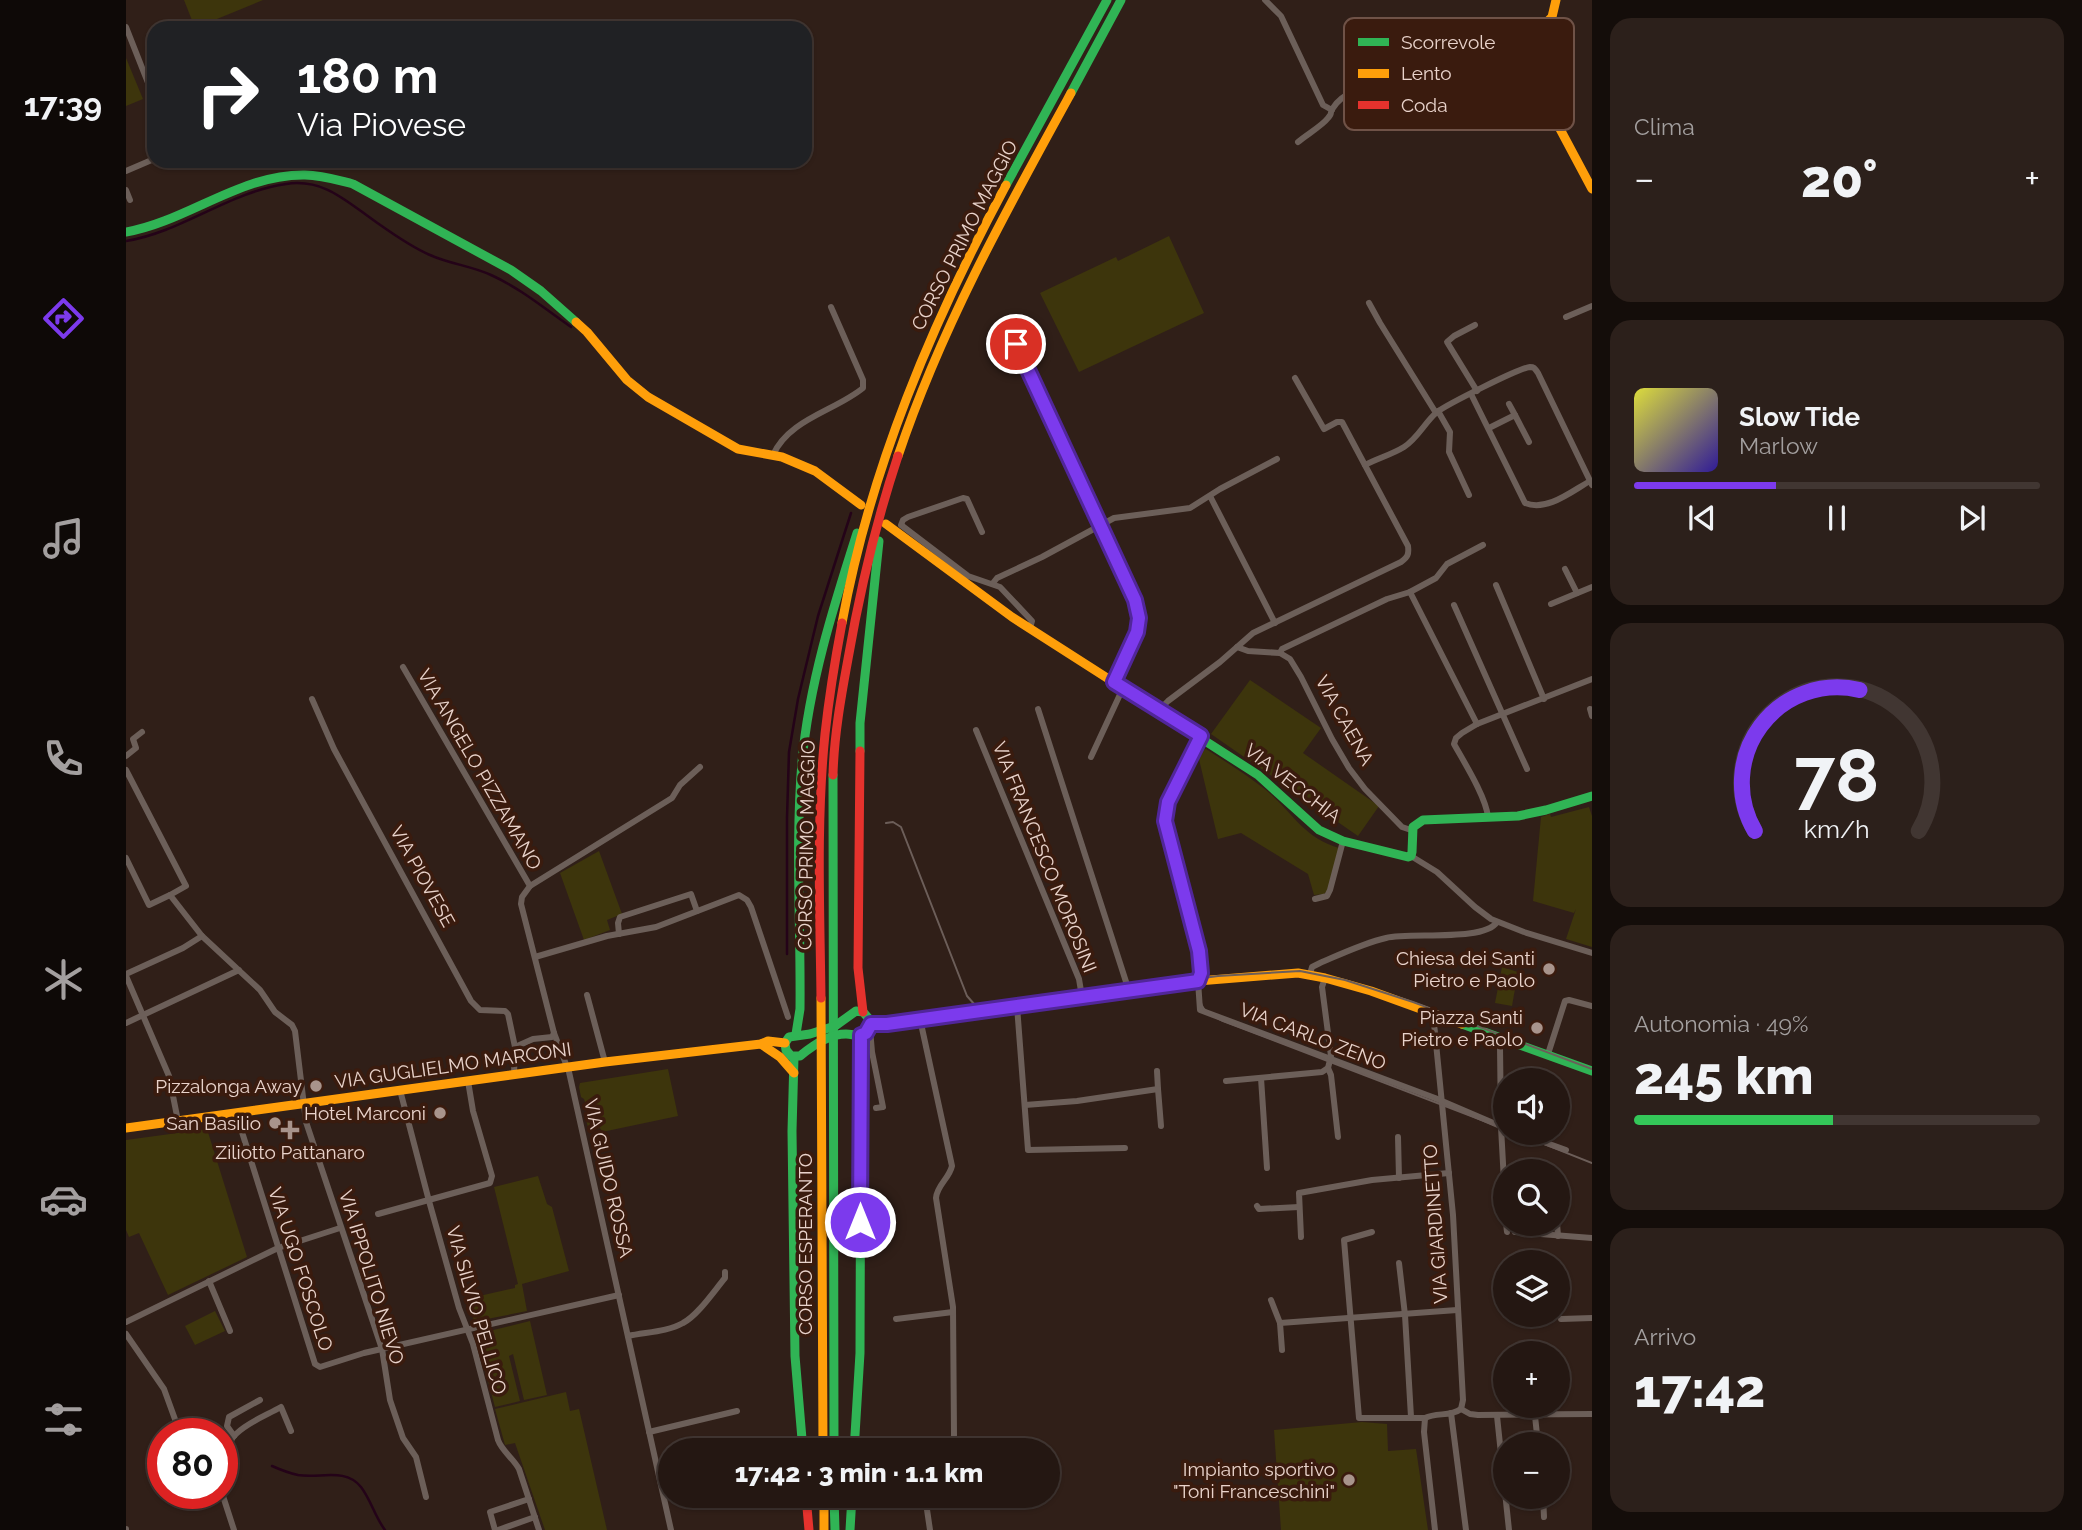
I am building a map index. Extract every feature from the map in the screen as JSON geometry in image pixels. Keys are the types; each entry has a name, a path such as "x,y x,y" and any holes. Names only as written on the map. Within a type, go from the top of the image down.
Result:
{"main road":[{"name":"CORSO PRIMO MAGGIO","path":"821,1036 820,828 825,734 834,667 856,565 888,453 913,384 960,273 1107,0"},
{"name":"CORSO PRIMO MAGGIO","path":"833,1033 832,829 836,737 875,533 900,454 947,330 971,279 1121,0"},
{"path":"1551,18 1556,0"},
{"path":"1563,130 1589,177 1592,188"},
{"path":"126,232 151,226 266,179 297,174 334,177 353,184 510,270 541,291 587,332 627,380 648,397 738,449 773,455 815,471 861,505"},
{"path":"796,1034 802,1016 799,976 800,796 807,718 814,680 836,599 867,503 888,453"},
{"path":"870,1026 859,996 858,968 860,723 880,539 900,454"},
{"name":"VIA VECCHIA","path":"886,524 1030,628 1267,781 1320,830 1343,841 1406,858 1411,856"},
{"path":"1411,856 1411,830 1420,821 1518,816 1592,796"},
{"path":"855,1438 860,1353 861,1035 870,1026 1198,981 1285,973 1310,974 1371,991 1592,1071"},
{"path":"802,1438 795,1356 792,1144 794,1057 786,1050 785,1043 789,1037 796,1034 810,1034 835,1026 852,1013 863,1012"},
{"name":"CORSO ESPERANTO","path":"833,1033 834,1438"},
{"path":"794,1057 804,1054 814,1044 848,1034 861,1035"},
{"name":"CORSO ESPERANTO","path":"821,1036 823,1438"},
{"name":"VIA GUGLIELMO MARCONI","path":"126,1128 605,1062 768,1041 785,1043"},
{"path":"761,1044 780,1057 794,1073"},
{"path":"808,1508 809,1530"},
{"path":"824,1508 824,1530"},
{"path":"834,1508 835,1530"},
{"path":"850,1530 851,1508"}],"street":[{"path":"1265,0 1280,16 1323,105 1332,110"},
{"path":"126,27 147,80"},
{"path":"1297,142 1327,120 1344,97"},
{"path":"126,171 147,162"},
{"path":"126,190 130,200"},
{"path":"1369,303 1450,432 1449,452 1469,495"},
{"path":"1566,317 1592,306"},
{"path":"773,455 782,442 804,423 863,388 863,380 831,307"},
{"path":"1005,323 1135,600 1139,618 1133,643 1114,682"},
{"path":"1365,465 1382,459 1409,443 1437,412 1474,392 1525,368 1535,368 1591,483 1550,503 1529,506 1523,500 1474,392 1447,342 1475,326"},
{"path":"1159,710 1254,634 1407,558 1408,546 1342,422 1324,429 1295,378"},
{"path":"1509,404 1529,442"},
{"path":"1489,428 1515,415"},
{"path":"993,583 996,578 1042,557 1100,525 1121,517 1185,509 1277,460"},
{"path":"1210,496 1275,623"},
{"path":"982,532 967,499 963,498 908,517 901,525 968,576 1000,586 1032,621 1030,628"},
{"path":"1237,648 1280,653 1282,649 1344,618 1410,592 1436,578 1447,564 1483,545"},
{"path":"1566,569 1577,593"},
{"path":"1496,585 1544,699"},
{"path":"1551,604 1592,587"},
{"path":"1410,592 1477,724"},
{"path":"1454,605 1527,769"},
{"name":"VIA CAENA","path":"1280,653 1290,659 1340,753 1359,782 1402,827 1411,830"},
{"name":"VIA ANGELO PIZZAMANO","path":"403,667 530,886"},
{"path":"1488,817 1454,744 1456,738 1477,724 1592,680"},
{"path":"1091,757 1123,688"},
{"name":"VIA PIOVESE","path":"312,699 334,749 471,1001 484,1011 505,1011 515,1047 514,1074"},
{"path":"1038,709 1129,991"},
{"name":"VIA FRANCESCO MOROSINI","path":"976,730 1079,979 1082,997"},
{"path":"126,756 136,748 134,736 142,732"},
{"path":"1198,981 1201,973 1199,951 1165,813 1201,736"},
{"name":"VIA ANGELO PIZZAMANO","path":"554,1033 521,904 522,897 530,886 673,798 680,785 700,767"},
{"path":"126,770 186,886 149,905 126,858"},
{"name":"VIA VECCHIA","path":"1315,899 1330,891 1343,841"},
{"name":"VIA VECCHIA","path":"1411,856 1437,872 1475,907 1497,922 1592,953"},
{"path":"619,934 620,917 691,894 697,911"},
{"name":"VIA IPPOLITO NIEVO","path":"170,895 202,936 260,990 275,1012 292,1025 295,1031 306,1122 382,1349 390,1400 403,1438 416,1457 426,1497"},
{"path":"535,957 619,934 656,927 739,895 747,900 788,1017"},
{"path":"1310,974 1312,967 1320,963 1387,938 1472,933 1492,928 1497,922"},
{"path":"178,1121 169,1076 126,975 202,936"},
{"path":"126,1023 239,970"},
{"path":"1226,1081 1322,1072 1328,1068 1331,1060 1322,987 1325,978"},
{"name":"VIA CARLO ZENO","path":"1198,981 1200,1010 1442,1102"},
{"path":"587,995 605,1062"},
{"path":"1548,1054 1565,1001 1592,1006"},
{"path":"1017,1006 1028,1150 1125,1148"},
{"name":"VIA GIARDINETTO","path":"1437,1015 1434,1023 1449,1173 1463,1400 1461,1409"},
{"path":"920,1019 952,1166 951,1172 936,1191 936,1198 953,1312 954,1438"},
{"path":"870,1026 872,1052 883,1107 876,1108"},
{"path":"515,1047 533,1039 552,1037 554,1033"},
{"path":"554,1033 568,1067"},
{"path":"1501,1068 1500,1047 1503,1038"},
{"name":"VIA GUIDO ROSSA","path":"568,1067 671,1530"},
{"path":"1328,1068 1338,1137"},
{"path":"1157,1071 1161,1126"},
{"path":"1261,1078 1267,1168"},
{"path":"378,1214 490,1183 492,1180 473,1111 468,1081"},
{"path":"1025,1105 1077,1101 1158,1089"},
{"name":"VIA SILVIO PELLICO","path":"400,1090 498,1440 500,1446 515,1461 540,1530"},
{"path":"1442,1102 1493,1123"},
{"name":"VIA UGO FOSCOLO","path":"236,1113 315,1364 320,1367 346,1358 467,1329"},
{"path":"1398,1137 1399,1178"},
{"path":"1552,1145 1566,1150"},
{"path":"1301,1237 1299,1193 1372,1180 1449,1173"},
{"path":"1257,1206 1259,1209 1299,1206"},
{"path":"126,1322 278,1248 340,1228"},
{"path":"1372,1231 1344,1240 1359,1418 1425,1418 1461,1409 1475,1415 1493,1416"},
{"path":"1558,1236 1592,1238"},
{"path":"1399,1264 1411,1417"},
{"path":"628,1336 683,1324 725,1278 724,1272"},
{"path":"209,1281 230,1331"},
{"path":"467,1329 619,1295"},
{"path":"1271,1300 1280,1323 1282,1350"},
{"path":"1280,1323 1457,1310"},
{"path":"896,1319 953,1312"},
{"path":"1570,1319 1592,1318"},
{"path":"126,1334 164,1389 175,1418"},
{"path":"229,1418 260,1400"},
{"path":"238,1433 281,1407 291,1431"},
{"path":"649,1432 737,1411"},
{"path":"1451,1413 1466,1530"},
{"path":"1570,1415 1592,1415"},
{"path":"1425,1418 1423,1423 1435,1530"},
{"path":"1497,1418 1509,1530"},
{"path":"528,1499 490,1512 497,1530 535,1517"},
{"path":"927,1508 930,1530"},
{"path":"227,1509 234,1530"},
{"path":"1544,1509 1544,1517"}],"shaded area":[{"path":"184,0 263,0 212,21 192,21"},
{"path":"126,58 143,99 126,106"},
{"path":"1169,236 1204,313 1079,372 1040,293 1116,257 1118,261"},
{"path":"1250,680 1321,728 1303,753 1379,806 1358,836 1211,734"},
{"path":"1206,749 1266,790 1316,838 1339,848 1328,890 1324,894 1314,895 1308,874 1241,833 1218,839 1198,755"},
{"path":"1589,807 1592,816 1592,947 1566,939 1576,909 1574,913 1533,901 1541,817"},
{"path":"599,851 622,914 607,920 610,930 584,940 560,873"},
{"path":"1502,967 1518,972 1512,1006 1495,1003"},
{"path":"668,1069 678,1116 602,1132 600,1128 589,1131 585,1116 588,1112 581,1097 580,1083"},
{"path":"207,1129 247,1257 168,1295 139,1233 129,1237 126,1230 126,1140"},
{"path":"538,1176 547,1204 552,1207 569,1271 522,1284 527,1311 474,1320 466,1299 515,1288 518,1284 494,1187"},
{"path":"215,1311 225,1331 195,1345 185,1326"},
{"path":"530,1321 547,1395 524,1400 513,1354 509,1356 520,1401 495,1407 477,1340 481,1333"},
{"path":"566,1392 570,1411 579,1409 607,1530 545,1530 515,1443 505,1445 495,1409"},
{"name":"Impianto sportivo \"Toni Franceschini\"","path":"1362,1422 1387,1424 1388,1451 1416,1449 1428,1530 1281,1530 1274,1430"}],"waterway":[{"path":"126,241 167,229 265,188 300,183 312,185 334,193 423,252 502,280 571,327"},
{"path":"787,954 789,752 798,699 818,616 851,513"},
{"path":"272,1466 298,1475 340,1475 355,1481 385,1530"}],"tram line":[{"path":"886,823 893,822 901,827 967,996 975,1005 986,1007 1218,976 1300,971 1345,980 1413,1002 1592,1069"},
{"path":"1183,985 1196,986 1204,1009 1223,1021 1493,1124"},
{"path":"1547,1145 1592,1163"}],"traffic: fast":[{"path":"1006,185 1107,0"},
{"path":"1071,93 1121,0"},
{"path":"126,232 171,218 258,182 305,175 323,177 353,184 511,270 541,291 576,322"},
{"path":"796,1034 800,1009 799,824 805,733 823,646 857,533"},
{"path":"860,751 860,723 879,541"},
{"path":"1143,701 1258,775 1319,830 1343,841 1408,857 1412,852 1413,827 1423,820 1518,816 1592,796"},
{"path":"833,775 834,1438"},
{"path":"856,1011 863,1012 870,1020 865,1033 827,1038 800,1056 791,1056 786,1050 785,1043 789,1037 835,1026 856,1011"},
{"path":"1462,1024 1592,1071"},
{"path":"855,1438 860,1353 861,1035"},
{"path":"794,1057 792,1131 795,1356 802,1438"},
{"path":"834,1508 835,1530"},
{"path":"850,1530 851,1508"}],"traffic: slow":[{"path":"1551,18 1556,0"},
{"path":"898,456 954,316 1071,93"},
{"path":"1561,130 1592,189"},
{"path":"842,623 869,509 907,398 953,290 1006,185"},
{"path":"576,322 627,380 648,397 738,449 782,457 815,471 861,505"},
{"path":"886,524 1012,617 1143,701"},
{"path":"871,1024 1198,981 1298,973 1371,991 1462,1024"},
{"path":"821,998 823,1438"},
{"path":"126,1128 605,1062 768,1041 785,1043"},
{"path":"761,1044 780,1057 794,1073"},
{"path":"824,1508 824,1530"}],"traffic: jam":[{"path":"833,775 838,717 858,607 898,456"},
{"path":"821,998 820,800 828,706 842,623"},
{"path":"860,751 858,968 863,1012"},
{"path":"807,1508 809,1530"}],"place":[{"name":"Chiesa dei Santi Pietro e Paolo","path":"1549,969"},
{"name":"Piazza Santi Pietro e Paolo","path":"1537,1028"},
{"name":"Pizzalonga Away","path":"316,1086"},
{"name":"Hotel Marconi","path":"440,1113"},
{"name":"San Basilio","path":"275,1123"},
{"name":"Ziliotto Pattanaro","path":"290,1130"},
{"name":"Impianto sportivo \"Toni Franceschini\"","path":"1349,1480"}],"route":[{"path":"860,1222 861,1035 866,1033 871,1024 1198,981 1201,976 1199,951 1165,821 1168,802 1201,736 1114,682 1137,632 1139,618 1135,600 1016,344"}]}
